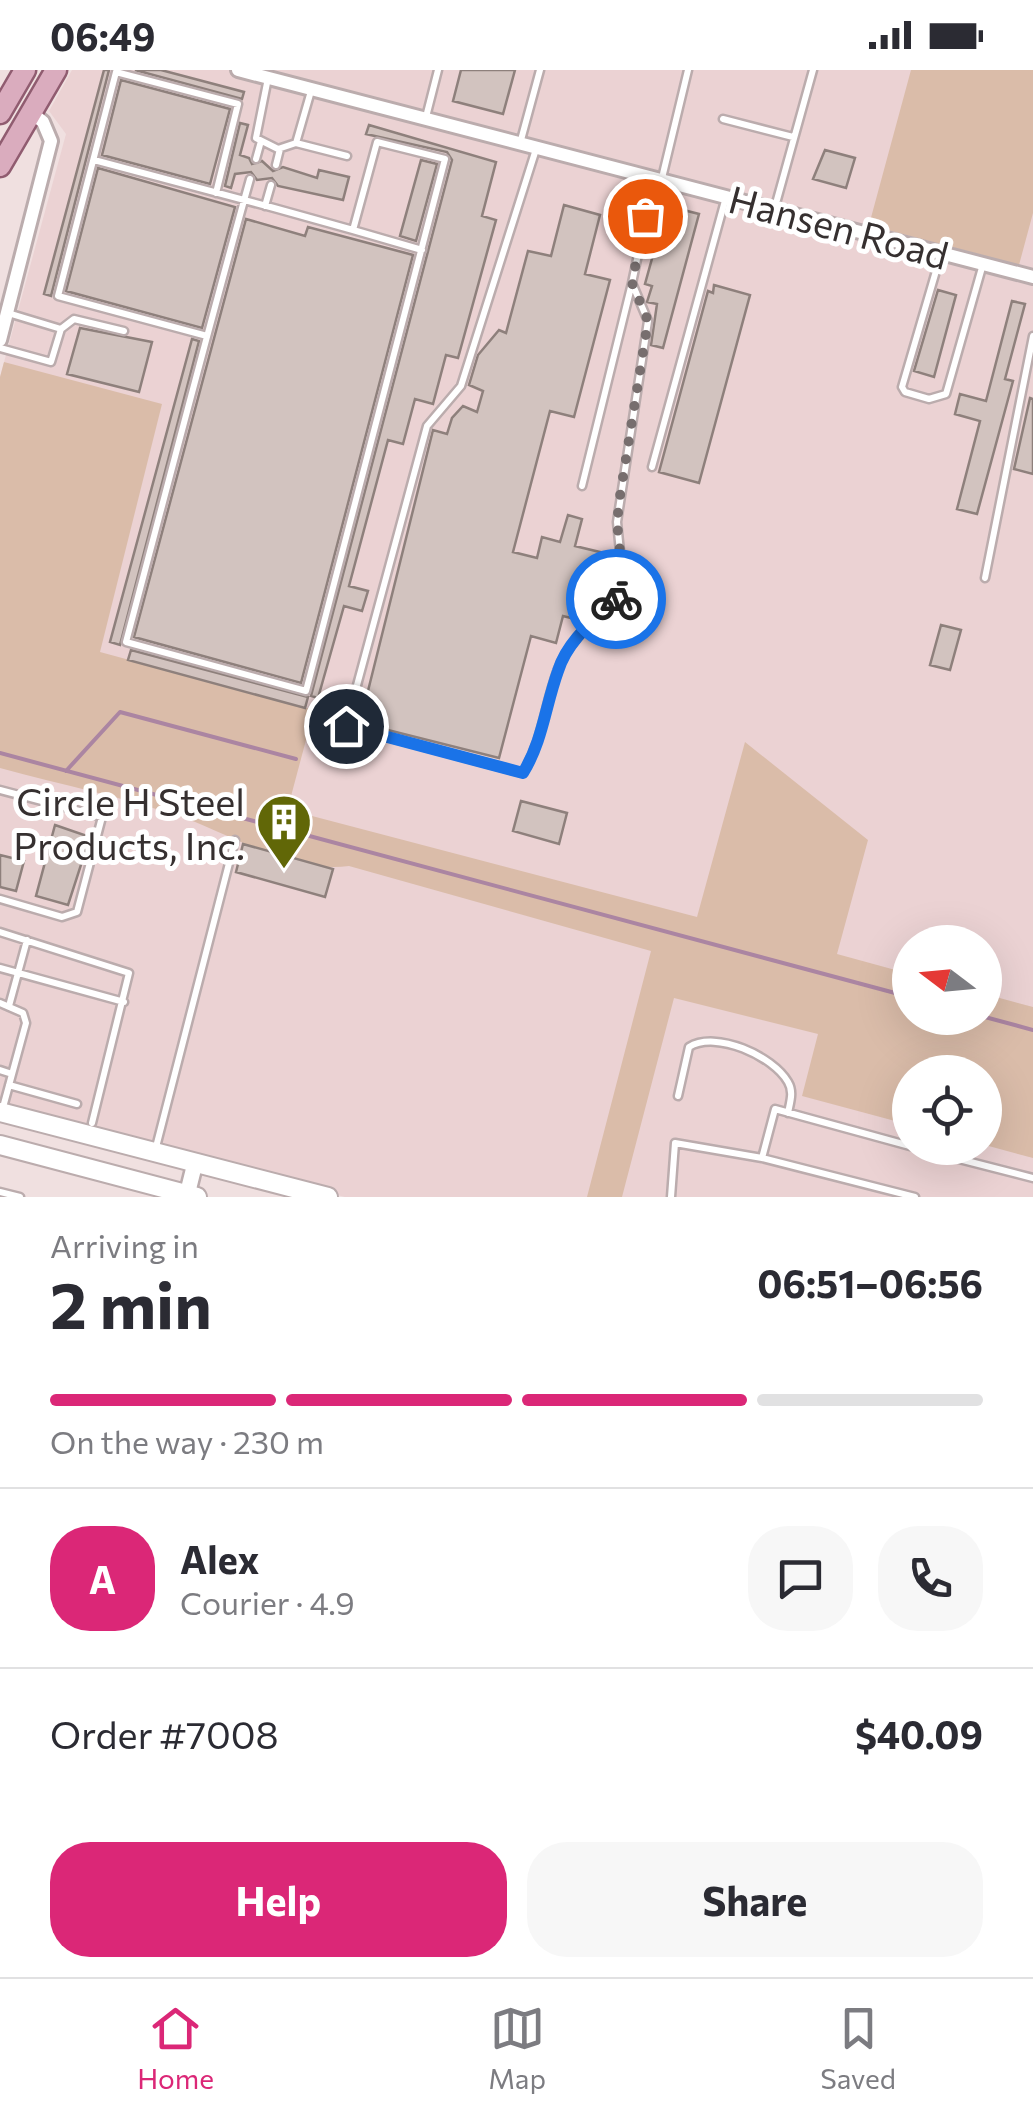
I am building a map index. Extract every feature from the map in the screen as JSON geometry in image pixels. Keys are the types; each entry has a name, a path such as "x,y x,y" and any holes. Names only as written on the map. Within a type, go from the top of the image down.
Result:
{"main road":[{"path":"0,113 25,70"},
{"path":"0,166 56,70"},
{"path":"1,1112 328,1197"},
{"path":"0,1145 192,1196"}],"street":[{"name":"Hansen Road","path":"238,70 537,144 1033,276"},
{"path":"0,340 50,141 43,122 32,113"},
{"path":"192,1196 194,1162"}],"lane":[{"path":"426,117 438,70"},
{"path":"521,140 540,70"},
{"path":"582,486 688,70"},
{"path":"774,208 812,70"},
{"path":"207,336 58,296 116,72 238,104 216,193"},
{"path":"268,78 255,130 261,141 280,149 296,143 347,156"},
{"path":"296,143 312,88"},
{"path":"723,119 793,137"},
{"path":"256,158 261,141"},
{"path":"250,179 126,642 306,691 445,160 377,142 353,230"},
{"path":"537,144 462,386 427,426 346,726 523,773 540,746 558,667 581,632 624,591 617,522 648,321 632,283"},
{"path":"276,165 280,149"},
{"path":"94,160 422,250"},
{"path":"265,206 271,185"},
{"path":"652,466 726,196"},
{"path":"941,253 902,387 905,392 929,399 946,394 983,264"},
{"path":"7,313 61,329"},
{"path":"0,348 51,362 61,329 74,319 124,331"},
{"path":"984,578 1033,336"},
{"path":"0,790 102,816 77,912 62,917 0,899"},
{"path":"155,1152 236,840"},
{"path":"0,932 121,967 129,973 92,1123"},
{"path":"10,1006 27,940"},
{"path":"0,968 124,1002"},
{"path":"0,1003 23,1012 26,1023 4,1073 8,1085 1,1112"},
{"path":"678,1096 689,1048 699,1041 719,1043 745,1050 788,1080 792,1093 788,1113"},
{"path":"8,1085 77,1104"},
{"path":"762,1158 775,1109 892,1141"},
{"path":"671,1197 675,1143 762,1158 915,1197"},
{"path":"983,1165 1033,1178"},
{"path":"5,1194 20,1197"}],"shaded area":[{"path":"72,70 1033,70 1033,1197 345,1197 0,1110 0,377 66,134 49,111"},
{"path":"911,70 1033,70 1033,213 1019,265 869,225"},
{"path":"4,362 162,404 100,652 314,710 290,800 293,811 697,917 745,742 868,840 837,954 892,969 892,1035 1002,1035 1002,999 1033,1007 1033,1158 1002,1150 1002,1055 892,1055 892,1120 802,1096 818,1034 674,998 622,1197 587,1197 651,951 349,866 308,865 164,811 0,768 0,377"}],"building":[{"path":"104,70 109,70 51,296 44,294"},
{"path":"135,70 161,70 244,92 242,99"},
{"path":"461,70 515,70 503,114 453,101"},
{"path":"121,80 230,109 210,184 102,155"},
{"path":"240,123 248,125 240,155 252,164 262,161 273,171 283,167 317,178 319,170 349,177 343,200 278,186 272,178 257,180 251,172 235,174 231,188 225,186"},
{"path":"369,125 496,162 482,216 496,220 458,358 446,355 433,404 415,399 403,444 388,440 349,586 368,591 362,611 344,606 318,698 311,696 452,160 447,152 366,134"},
{"path":"825,150 855,158 846,188 813,179"},
{"path":"421,160 437,164 416,241 400,236"},
{"path":"98,168 235,207 202,328 66,291"},
{"path":"656,203 699,214 663,348 651,345 657,304 647,302 652,286 645,284 658,237 649,234"},
{"path":"564,205 600,215 585,274 610,280 574,417 550,411 513,552 537,558 542,537 560,542 568,515 582,519 575,546 604,553 591,604 580,601 575,619 563,616 556,643 531,636 499,758 360,723 433,430 447,434 452,418 463,406 477,412 483,391 469,385 478,355 499,330 506,333 528,251 551,256"},
{"path":"246,219 305,236 308,227 413,255 301,683 134,637"},
{"path":"714,285 750,295 699,483 659,472 708,291 713,293"},
{"path":"938,290 956,295 934,377 914,371"},
{"path":"1012,301 1025,304 1005,379 1013,381 977,514 957,509 980,421 955,414 960,394 986,401"},
{"path":"80,328 152,342 139,392 67,374"},
{"path":"192,339 199,341 120,645 110,642"},
{"path":"1030,398 1033,399 1033,474 1014,469"},
{"path":"941,625 961,630 950,670 930,665"},
{"path":"131,650 308,697 305,708 128,660"},
{"path":"521,801 567,813 559,844 513,831"},
{"path":"55,825 90,837 68,905 36,896"},
{"name":"Circle H Steel Products, Inc.","path":"243,844 333,869 325,897 236,872"},
{"path":"0,855 24,861 16,891 0,887"}],"waterway":[{"path":"66,771 120,712 296,759"},
{"path":"0,753 892,992"},
{"path":"1002,1022 1033,1030"}],"way so far":[{"path":"616,599 624,591 617,522 648,321 632,283 645,216"}],"place":[{"name":"Circle H Steel Products, Inc.","path":"284,871"}],"route":[{"path":"346,726 523,773 540,746 558,667 581,632 616,599"}]}
